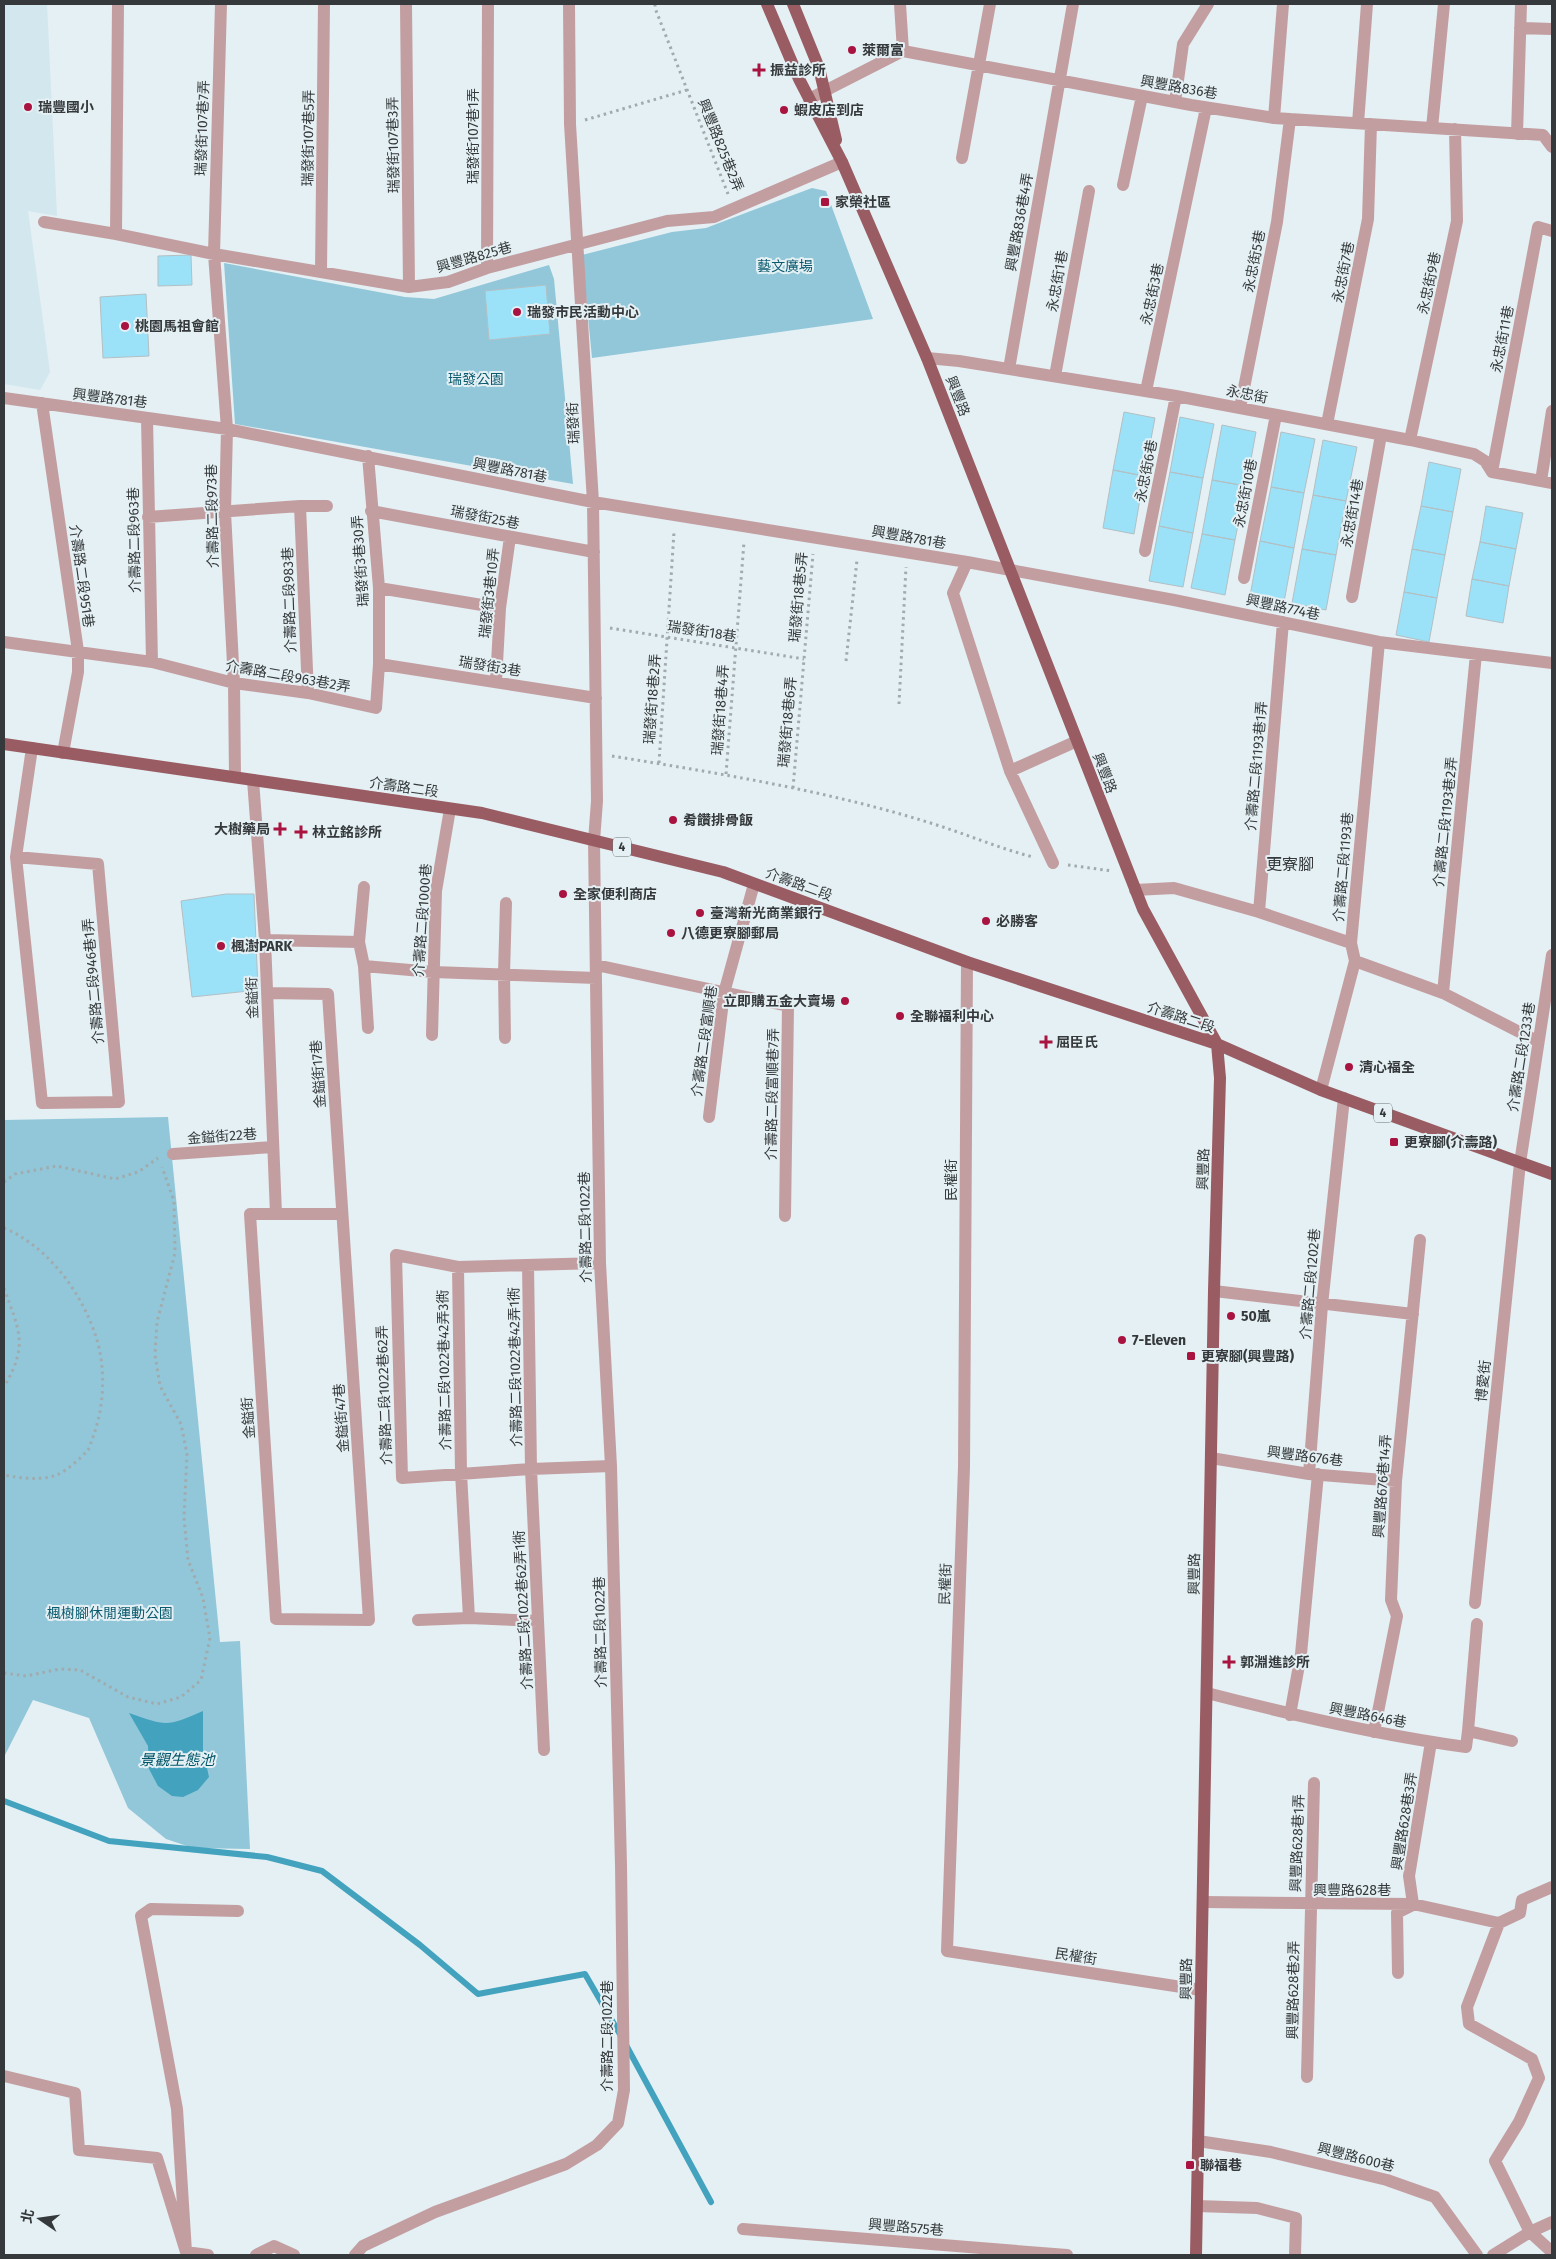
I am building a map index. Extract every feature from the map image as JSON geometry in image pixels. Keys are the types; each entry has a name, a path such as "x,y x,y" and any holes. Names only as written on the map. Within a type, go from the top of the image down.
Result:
{"main road":[{"name":"興豐路","path":"767,4 809,99 842,162 927,358 1143,909 1217,1044 1220,1078 1214,1291 1196,2255"},
{"name":"興豐路","path":"793,4 819,68 842,162"},
{"name":"介壽路二段","path":"4,744 482,813 723,872 967,962 1217,1044 1321,1090 1552,1174"}],"street":[{"path":"116,234 118,4"},
{"name":"瑞發街107巷7弄","path":"214,254 221,4"},
{"name":"瑞發街107巷5弄","path":"321,272 324,4"},
{"name":"瑞發街107巷3弄","path":"406,4 409,287"},
{"name":"瑞發街107巷1弄","path":"487,268 488,4"},
{"name":"瑞發街","path":"569,4 570,124 594,552 597,753 597,802 594,840"},
{"path":"809,99 903,51 900,4"},
{"path":"962,158 990,4"},
{"name":"興豐路836巷4弄","path":"1009,369 1073,4"},
{"path":"1175,102 1183,44 1208,4"},
{"path":"1274,118 1283,4"},
{"name":"永忠街7巷","path":"1327,424 1368,219 1364,124 1367,4"},
{"path":"1432,128 1444,4"},
{"path":"1517,134 1521,4"},
{"path":"1520,28 1552,29"},
{"name":"興豐路836巷","path":"903,51 1206,108 1274,118 1543,135 1552,147"},
{"path":"1123,185 1142,96"},
{"name":"永忠街3巷","path":"1146,391 1206,108"},
{"name":"永忠街5巷","path":"1240,408 1277,222 1290,119"},
{"name":"永忠街9巷","path":"1410,440 1457,221 1455,130"},
{"name":"興豐路825巷","path":"44,222 116,234 214,254 409,287 448,282 487,268 667,222 714,217 842,162"},
{"name":"永忠街1巷","path":"1055,376 1089,191"},
{"name":"永忠街11巷","path":"1492,472 1538,227 1552,231"},
{"name":"介壽路二段973巷","path":"214,254 228,429 225,512 234,683 235,778"},
{"name":"永忠街","path":"927,358 1055,376 1176,396 1410,440 1474,454 1485,461 1492,472"},
{"name":"永忠街6巷","path":"1145,551 1176,396"},
{"name":"興豐路781巷","path":"4,398 228,429 592,502 907,552 1010,571"},
{"name":"介壽路二段951巷","path":"42,403 78,651 78,672 63,753"},
{"path":"1492,472 1546,482 1552,411"},
{"name":"永忠街10巷","path":"1244,578 1276,415"},
{"name":"介壽路二段963巷","path":"148,418 148,517 152,662"},
{"name":"永忠街14巷","path":"1352,598 1381,435"},
{"name":"瑞發街3巷30弄","path":"368,456 371,511 379,588 379,664"},
{"path":"148,517 300,506 327,506"},
{"name":"介壽路二段983巷","path":"300,506 308,693"},
{"name":"瑞發街25巷","path":"371,511 594,552"},
{"name":"瑞發街3巷10弄","path":"496,682 500,608 510,537"},
{"path":"967,562 953,593 1010,771 1053,863"},
{"name":"興豐路774巷","path":"1010,571 1174,600 1379,642 1552,663"},
{"path":"379,588 500,608"},
{"name":"介壽路二段1193巷1弄","path":"1259,912 1283,622"},
{"name":"介壽路二段963巷2弄","path":"4,642 152,662 234,683 308,693 376,708 379,664"},
{"name":"介壽路二段1193巷","path":"1321,1090 1355,962 1351,943 1379,642"},
{"name":"介壽路二段1193巷2弄","path":"1443,994 1476,654"},
{"name":"瑞發街3巷","path":"379,664 596,698"},
{"path":"1010,771 1077,741"},
{"path":"16,857 32,748"},
{"name":"金鎰街","path":"253,780 265,940 276,1214 250,1214 276,1619"},
{"name":"介壽路二段1000巷","path":"432,1035 436,892 450,809"},
{"name":"介壽路二段1022巷","path":"354,2255 363,2246 435,2212 566,2164 597,2145 618,2124 624,2090 621,1866 610,1466 600,1263 594,840"},
{"name":"介壽路二段946巷1弄","path":"16,857 98,864 118,1102 42,1103 16,857"},
{"name":"介壽路二段富順巷","path":"709,1117 724,993 754,884"},
{"path":"364,887 359,942 364,966 368,1028"},
{"path":"1135,890 1174,888 1259,912 1351,943"},
{"path":"505,1038 506,903"},
{"path":"265,940 359,942"},
{"name":"介壽路二段1233巷","path":"1520,1163 1537,1041 1550,986 1552,955"},
{"name":"民權街","path":"967,962 964,1467 947,1951 1201,1990"},
{"path":"1355,962 1443,994 1537,1041"},
{"path":"596,965 724,993"},
{"path":"364,966 433,972 596,978"},
{"name":"金鎰街17巷","path":"267,993 328,994 342,1214"},
{"name":"介壽路二段富順巷7弄","path":"724,993 788,1006 785,1216"},
{"name":"介壽路二段1202巷","path":"1290,1715 1301,1654 1314,1474 1322,1305 1344,1098"},
{"name":"金鎰街22巷","path":"173,1154 273,1148"},
{"name":"博愛街","path":"1476,1603 1520,1163"},
{"path":"276,1214 342,1214"},
{"name":"金鎰街47巷","path":"276,1619 369,1620 342,1214"},
{"name":"興豐路676巷14弄","path":"1374,1732 1397,1616 1391,1600 1396,1481 1420,1240"},
{"name":"介壽路二段1022巷62弄","path":"458,1267 396,1255 402,1478 461,1473 610,1466"},
{"path":"458,1267 600,1263"},
{"name":"介壽路二段1022巷42弄1衖","path":"528,1265 531,1469"},
{"name":"介壽路二段1022巷42弄3衖","path":"458,1267 461,1473 468,1618"},
{"path":"1214,1291 1412,1314"},
{"name":"興豐路676巷","path":"1211,1458 1314,1474 1396,1481"},
{"name":"介壽路二段1022巷62弄1衖","path":"531,1469 544,1750"},
{"path":"418,1620 468,1618 538,1622"},
{"path":"1477,1624 1468,1731 1512,1741"},
{"name":"興豐路646巷","path":"1206,1693 1290,1715 1431,1742 1466,1747 1468,1731"},
{"name":"興豐路628巷3弄","path":"1413,1904 1409,1876 1431,1742"},
{"name":"興豐路628巷1弄","path":"1310,1905 1314,1783"},
{"path":"1552,1887 1522,1900 1520,1913 1499,1923 1468,2007 1469,2024 1532,2059 1539,2078 1519,2122 1495,2161 1530,2232 1552,2252"},
{"name":"興豐路628巷","path":"1203,1902 1310,1905 1413,1904 1499,1923"},
{"path":"1398,1973 1397,1912 1413,1904"},
{"name":"興豐路628巷2弄","path":"1307,2077 1310,1905"},
{"path":"186,2252 177,2109 141,1916 151,1909 238,1911"},
{"path":"4,2076 75,2093 79,2150 157,2158 186,2252"},
{"name":"興豐路600巷","path":"1198,2141 1270,2152 1387,2180 1435,2197 1477,2255"},
{"path":"1197,2206 1257,2208 1296,2218 1295,2255"},
{"path":"1493,2255 1530,2232 1552,2222"},
{"name":"興豐路575巷","path":"743,2230 1067,2255"},
{"path":"256,2255 274,2246 294,2255"},
{"path":"186,2252 208,2255"}],"path":[{"name":"興豐路825巷2弄","path":"655,6 734,209"},
{"name":"興豐路825巷2弄","path":"570,124 687,90"},
{"name":"瑞發街18巷2弄","path":"659,763 675,516"},
{"name":"瑞發街18巷4弄","path":"726,774 745,527"},
{"name":"瑞發街18巷5弄","path":"804,659 815,537"},
{"path":"846,661 858,544"},
{"path":"899,704 907,552"},
{"name":"瑞發街18巷","path":"595,626 804,659"},
{"name":"瑞發街18巷6弄","path":"793,788 804,659"},
{"path":"597,753 726,774 793,788 943,827 996,847 1053,863 1103,871 1127,870"},
{"path":"4,1182 15,1174 57,1166 115,1179 138,1172 159,1158 174,1201 175,1253 157,1322 155,1355 160,1386 180,1424 187,1454 184,1518 188,1560 203,1598 210,1638 201,1680 182,1696 157,1704 128,1697 80,1670 60,1669 26,1676 4,1673"},
{"path":"4,1228 32,1245 58,1270 76,1294 95,1335 103,1385 99,1422 88,1451 58,1474 28,1478 4,1475"},
{"path":"4,1288 20,1334 15,1367 4,1387"}],"shaded area":[{"name":"瑞豐國小","path":"4,4 47,4 57,216 28,211 50,372 40,390 4,384"}],"green space":[{"name":"藝文廣場","path":"812,188 826,191 873,319 592,358 582,255 672,232 706,228"},
{"name":"瑞發公園","path":"224,263 405,297 434,299 549,265 554,279 573,484 235,424"},
{"name":"楓樹腳休閒運動公園","path":"168,1117 220,1642 240,1641 250,1849 193,1848 166,1839 128,1808 89,1718 33,1700 4,1757 4,1120"}],"water":[{"name":"景觀生態池","path":"203,1711 203,1750 209,1777 198,1790 183,1797 172,1796 158,1786 149,1769 148,1746 129,1713 166,1723 181,1720"}],"building":[{"path":"191,255 192,285 158,286 158,256"},
{"name":"瑞發市民活動中心","path":"546,285 550,334 489,340 485,291"},
{"name":"桃園馬祖會館","path":"146,294 149,356 103,358 100,297"},
{"path":"1124,412 1155,418 1144,476 1113,470"},
{"path":"1180,417 1214,424 1203,478 1170,472"},
{"path":"1222,425 1256,432 1246,486 1212,480"},
{"path":"1281,432 1315,439 1304,493 1271,487"},
{"path":"1323,440 1357,447 1346,501 1313,495"},
{"path":"1429,462 1461,469 1453,512 1421,506"},
{"path":"1113,470 1144,476 1134,534 1103,528"},
{"path":"1170,472 1203,478 1193,533 1159,526"},
{"path":"1212,480 1246,486 1235,540 1202,534"},
{"path":"1271,487 1304,493 1294,548 1260,541"},
{"path":"1313,495 1346,501 1336,555 1302,549"},
{"path":"1421,506 1453,512 1445,555 1412,549"},
{"path":"1486,506 1523,513 1516,549 1480,542"},
{"path":"1159,526 1193,533 1183,587 1149,581"},
{"path":"1202,534 1235,540 1225,595 1191,588"},
{"path":"1260,541 1294,548 1284,602 1250,596"},
{"path":"1480,542 1516,549 1509,586 1472,579"},
{"path":"1302,549 1336,555 1326,610 1292,603"},
{"path":"1412,549 1445,555 1437,598 1404,592"},
{"path":"1472,579 1509,586 1503,623 1466,616"},
{"path":"1404,592 1437,598 1429,642 1396,635"},
{"name":"楓澍PARK","path":"226,894 254,894 258,990 192,997 181,901"}],"waterway":[{"path":"4,1801 109,1841 267,1857 322,1871 420,1945 478,1994 585,1974 621,2036"},
{"path":"626,2045 711,2202"}],"place":[{"name":"萊爾富","path":"852,50"},
{"name":"振益診所","path":"759,70"},
{"name":"瑞豐國小","path":"28,107"},
{"name":"蝦皮店到店","path":"784,110"},
{"name":"家榮社區","path":"825,202"},
{"name":"瑞發市民活動中心","path":"517,312"},
{"name":"桃園馬祖會館","path":"125,326"},
{"name":"肴饡排骨飯","path":"673,820"},
{"name":"大樹藥局","path":"280,829"},
{"name":"林立銘診所","path":"301,832"},
{"name":"全家便利商店","path":"563,894"},
{"name":"臺灣新光商業銀行","path":"700,913"},
{"name":"必勝客","path":"986,921"},
{"name":"八德更寮腳郵局","path":"671,933"},
{"name":"楓澍PARK","path":"221,946"},
{"name":"立即購五金大賣場","path":"845,1001"},
{"name":"全聯福利中心","path":"900,1016"},
{"name":"屈臣氏","path":"1046,1042"},
{"name":"清心福全","path":"1349,1067"},
{"name":"更寮腳(介壽路)","path":"1394,1142"},
{"name":"50嵐","path":"1231,1316"},
{"name":"7-Eleven","path":"1122,1340"},
{"name":"更寮腳(興豐路)","path":"1191,1356"},
{"name":"郭淵進診所","path":"1229,1662"},
{"name":"聯福巷","path":"1190,2165"}],"district":[{"name":"更寮腳","path":"1290,864"}]}
